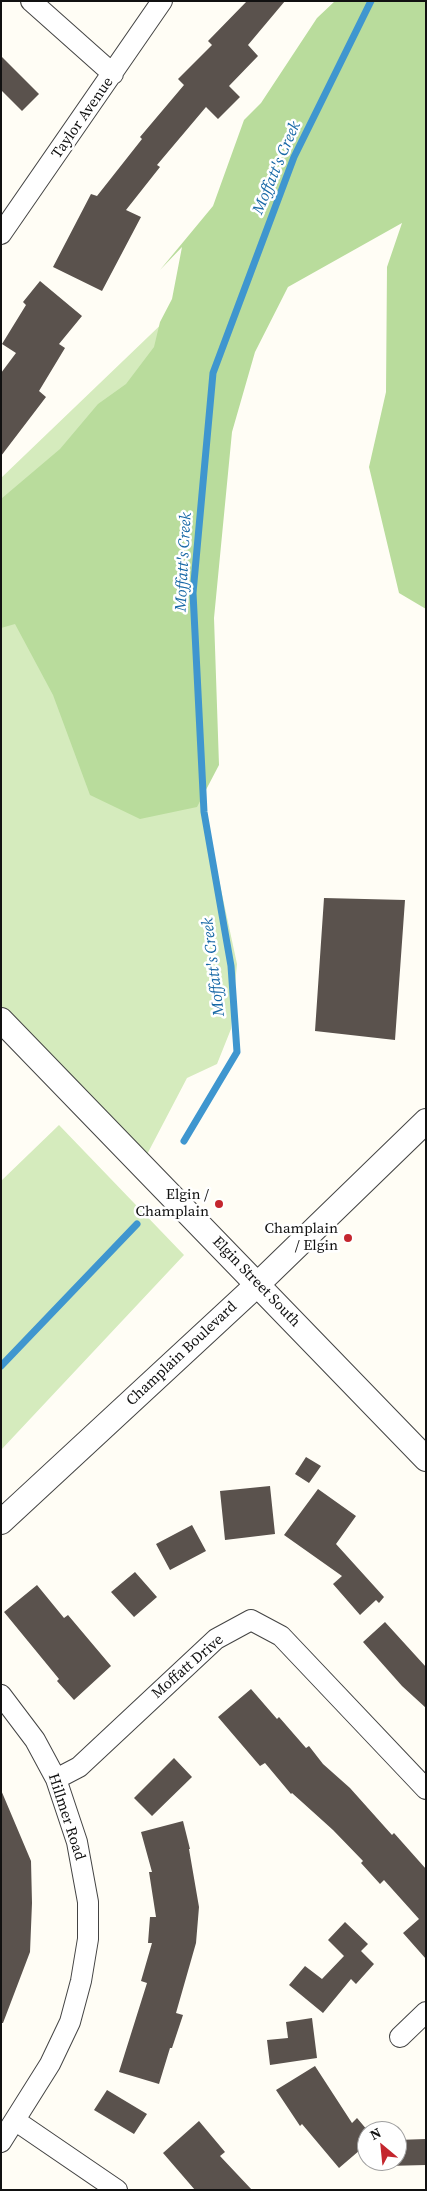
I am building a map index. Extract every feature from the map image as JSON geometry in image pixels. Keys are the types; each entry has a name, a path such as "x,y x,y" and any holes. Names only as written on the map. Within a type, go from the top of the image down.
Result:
{"street":[{"path":"31,1 114,74"},
{"name":"Taylor Avenue","path":"1,234 114,74 162,1"},
{"name":"Elgin Street South","path":"1,1020 426,1459"},
{"name":"Champlain Boulevard","path":"1,1522 258,1284 426,1121"},
{"name":"Moffatt Drive","path":"56,1779 79,1767 216,1639 251,1620 281,1636 426,1789"},
{"name":"Hillmer Road","path":"1,1695 35,1740 56,1779 77,1842 88,1902 88,1939 81,1981 70,2022 50,2064 16,2121 1,2142"},
{"path":"400,2036 426,2012"},
{"path":"16,2121 117,2190"}],"green space":[{"path":"335,1 426,1 426,609 399,593 369,467 386,392 387,267 402,223 288,287 255,352 232,432 214,618 219,765 197,807 140,819 90,795 53,695 15,624 1,628 1,499 60,449 98,404 126,384 154,347 160,322 172,299 182,247 160,270 213,206 244,120 261,103 317,18"},
{"path":"222,266 194,583 207,824 237,964 231,1029 217,1064 187,1078 142,1164 1,1018 1,478"},
{"path":"59,1125 184,1255 1,1450 1,1181"}],"building":[{"path":"247,1 285,1 248,45 258,56 229,86 240,97 218,119 206,107 157,165 160,167 126,210 141,217 102,291 53,267 91,194 97,196 142,139 140,137 184,85 178,79 212,45 208,41"},
{"path":"1,56 39,94 22,111 1,90"},
{"path":"40,281 82,316 59,344 65,348 39,391 46,397 1,456 1,373 16,353 2,344 26,305 23,302"},
{"path":"324,898 405,900 395,1040 315,1031"},
{"path":"306,1457 321,1466 309,1483 295,1474"},
{"path":"270,1486 275,1534 225,1540 220,1491"},
{"path":"318,1489 356,1516 336,1544 384,1597 379,1603 376,1600 360,1615 333,1584 342,1576 284,1535"},
{"path":"192,1525 206,1551 170,1570 156,1544"},
{"path":"135,1572 157,1597 134,1617 111,1592"},
{"path":"37,1585 64,1618 68,1615 111,1666 74,1700 4,1612"},
{"path":"385,1622 426,1667 426,1708 402,1686 363,1642"},
{"path":"251,1689 277,1719 279,1717 306,1748 309,1746 323,1764 350,1788 392,1835 394,1833 426,1869 426,1959 403,1933 419,1919 384,1880 380,1884 361,1863 363,1861 333,1830 291,1794 265,1763 260,1766 218,1717"},
{"path":"174,1758 192,1777 152,1816 134,1798"},
{"path":"1,1790 31,1861 32,1903 30,1952 3,2023 1,2023"},
{"path":"183,1821 190,1849 199,1907 196,1943 176,2013 183,2015 159,2084 119,2072 147,1983 141,1981 152,1943 148,1943 150,1917 156,1917 149,1872 152,1872 141,1832"},
{"path":"345,1922 368,1944 361,1951 374,1964 356,1984 351,1979 323,2013 289,1985 305,1966 322,1979 344,1956 328,1940"},
{"path":"312,2018 317,2058 270,2065 267,2040 288,2038 286,2022"},
{"path":"315,2066 352,2123 357,2118 360,2121 357,2121 357,2153 339,2168 302,2124 300,2126 276,2090"},
{"path":"107,2090 147,2114 134,2134 94,2110"},
{"path":"199,2121 225,2152 220,2156 252,2190 195,2190 163,2153"},
{"path":"426,2139 426,2165 407,2165 407,2140"}],"waterway":[{"name":"Moffatt's Creek","path":"184,1141 237,1052 231,966 204,812 193,593 213,373 294,157 371,1"},
{"name":"Moffatt's Creek","path":"1,1366 137,1224"}],"place":[{"name":"Elgin / Champlain","path":"219,1204"},
{"name":"Champlain / Elgin","path":"348,1238"}]}
